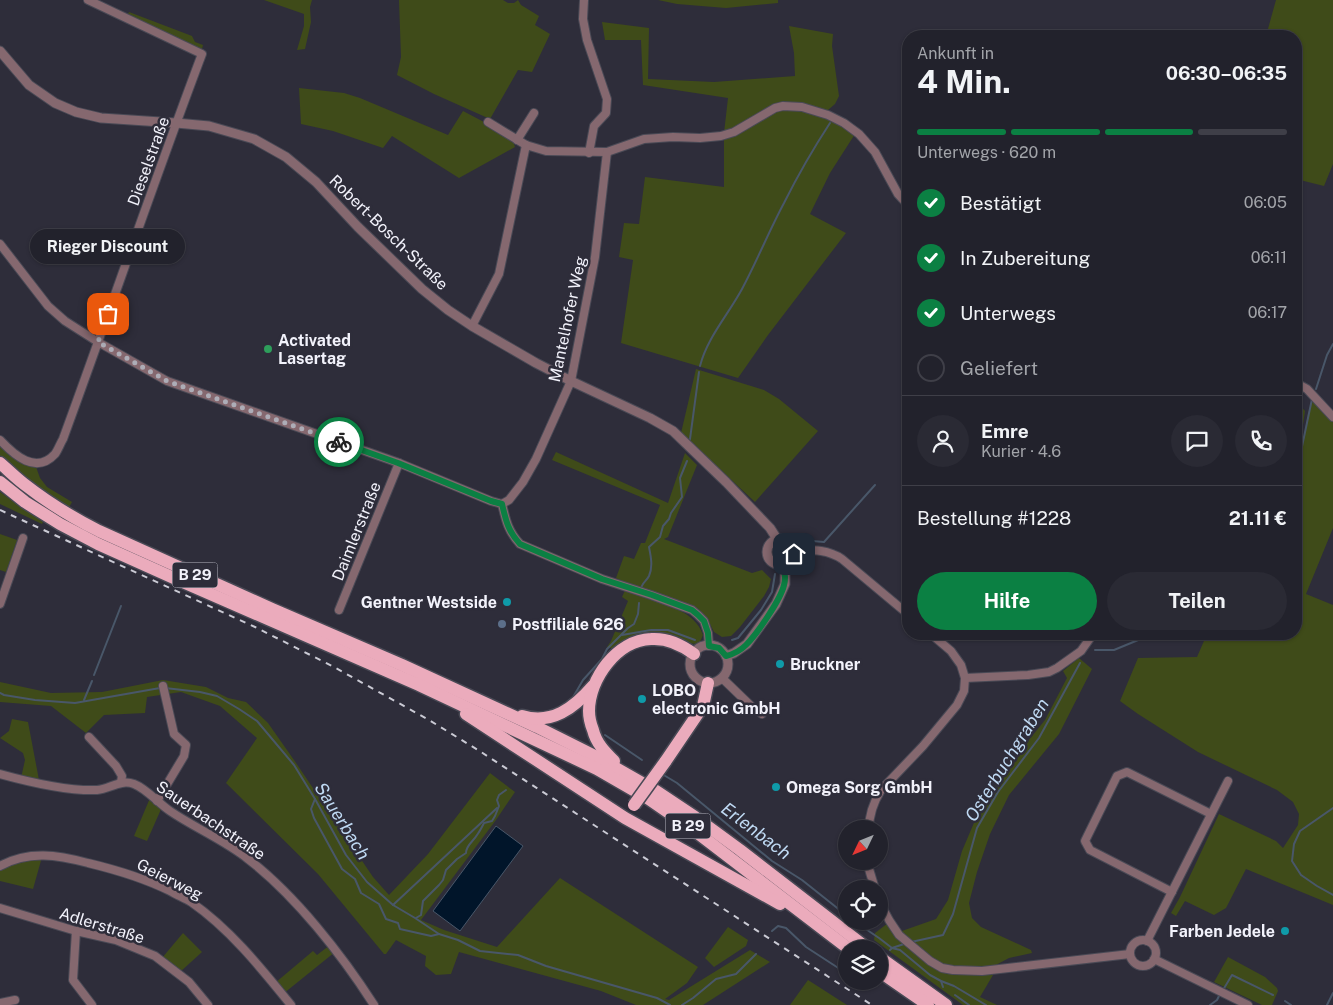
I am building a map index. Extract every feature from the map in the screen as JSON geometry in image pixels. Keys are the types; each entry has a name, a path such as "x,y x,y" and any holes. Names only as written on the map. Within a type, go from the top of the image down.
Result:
{"highway":[{"name":"B 29","path":"0,463 49,502 99,532 402,665 560,738 625,772 702,823 856,940"},
{"name":"B 29","path":"0,482 25,502 60,524 98,544 419,685 597,769 649,799 691,828 838,941"},
{"path":"625,772 602,749 593,731 589,711 595,684 601,671 613,656 626,646 639,641 662,640 680,646 694,654"},
{"path":"625,818 703,706 708,683"},
{"path":"495,708 526,717 543,718 556,715 573,706 595,684"},
{"path":"419,685 484,725 625,818 812,921"},
{"path":"888,963 946,1005"},
{"path":"888,977 928,1005"}],"street":[{"name":"Dieselstraße","path":"0,440 10,451 24,460 35,464 46,460 55,453 63,439 202,54 88,0"},
{"path":"584,0 583,19 587,40 607,99 606,113 594,126 589,153"},
{"name":"Robert-Bosch-Straße","path":"0,51 29,85 55,103 76,112 102,118 176,122 208,126 254,139 286,156 316,182 422,289 448,310 528,359 650,418 673,432 726,482 770,528 776,539 788,541 794,550"},
{"path":"488,122 526,145 546,151 589,153 607,152 644,139 721,136 734,132 775,108 802,106 828,115 844,123 859,134 874,152 902,198"},
{"path":"517,140 534,113"},
{"path":"472,326 499,274 526,145"},
{"name":"Mantelhofer Weg","path":"502,504 515,494 536,459 571,381 595,257 607,152"},
{"path":"0,244 48,306 65,321 98,342 167,381 398,463 502,504 507,524 513,536 520,544 602,579 692,610 704,621 708,633 709,646"},
{"path":"1302,386 1333,416"},
{"name":"Daimlerstraße","path":"339,610 398,463"},
{"path":"0,604 23,538"},
{"path":"776,539 772,541 767,549 768,558 774,565 783,566 790,562 793,558 794,550 818,549 835,554 902,609"},
{"path":"726,656 747,644 776,604 785,584 786,574 783,566"},
{"path":"869,820 876,798 881,790 923,746 958,705 964,691 965,678 961,665 951,651 938,640"},
{"path":"965,678 1049,672 1081,651 1089,640"},
{"path":"709,646 719,648 726,656 728,668 722,678 713,683 702,682 693,674 691,663 694,654 698,650 709,646"},
{"path":"722,678 762,714"},
{"path":"157,801 184,756 186,744 174,734 163,689"},
{"path":"0,774 26,781 79,789 100,790 122,782 122,776 116,766 89,737"},
{"path":"1172,892 1090,850 1085,841 1117,776 1127,772 1211,814"},
{"path":"1147,941 1228,781"},
{"name":"Sauerbachstraße","path":"122,782 133,784 171,812 222,841 248,859 278,885 332,945 374,1005"},
{"name":"Geierweg","path":"0,866 19,858 36,855 62,856 119,870 153,883 190,901 212,918 232,936 291,1005"},
{"name":"Adlerstraße","path":"0,908 76,931 116,940 155,956 189,982 208,1005"},
{"path":"888,918 899,935 930,962 942,968 953,970 982,971 1130,954"},
{"path":"76,931 73,980 92,1005"},
{"path":"1138,941 1147,941 1151,943 1156,952 1154,959 1148,964 1139,965 1134,962 1130,954 1133,944 1138,941"},
{"path":"1154,959 1248,1005"},
{"path":"0,1003 15,1000"}],"green space":[{"path":"264,0 312,0 310,7 311,22 305,49 297,50 304,26 304,14"},
{"path":"399,0 503,0 508,3 514,3 518,0 521,5 539,16 535,25 550,34 532,72 518,70 490,119 397,75 401,57"},
{"path":"658,0 778,0 778,3 726,8 677,4"},
{"path":"1276,0 1333,0 1333,164 1324,186 1302,180 1302,30 1268,30"},
{"path":"129,12 192,36 195,42 203,45 202,49 127,16"},
{"path":"602,22 649,28 648,79 714,82 795,76 794,53 789,26 833,34 832,46 839,96 835,104 828,110 782,104 724,133 728,98 643,85 641,40 605,40"},
{"path":"299,88 344,93 360,98 448,135 463,111 513,141 515,147 459,178 392,136 383,148 333,131 301,124"},
{"path":"786,107 804,110 831,120 855,134 830,173 810,214 846,233 768,335 738,378 621,343 633,260 619,257 624,223 639,224 645,177 724,187 724,138 772,112"},
{"path":"696,369 764,390 779,399 818,431 755,502 681,433"},
{"path":"1315,396 1333,417 1333,528 1306,594 1333,605 1333,905 1246,869 1226,908 1214,915 1185,901 1176,916 1171,913 1219,814 1276,841 1283,848 1298,825 1299,814 1293,802 1277,790 1198,752 1120,701 1138,658 1197,657 1204,640 1302,640 1302,448 1308,413"},
{"path":"1302,407 1305,411 1302,432"},
{"path":"0,440 35,464 40,478 47,487 72,502 67,511 0,459"},
{"path":"556,452 668,503 685,453 697,465 668,537 664,539 752,573 762,570 771,579 764,596 731,636 722,637 714,632 707,618 698,609 647,589 643,597 678,610 693,620 703,635 700,642 697,644 685,643 666,635 614,649 607,647 628,601 622,597 628,584 616,578 624,556 634,559 641,543 645,543 660,505 552,460"},
{"path":"0,492 43,522 42,524 0,504"},
{"path":"0,534 17,540 6,572 0,570"},
{"path":"1079,658 1092,669 1059,734 1009,795 990,834 969,903 972,918 981,927 1031,950 1032,953 1009,958 992,967 993,975 980,997 997,1005 963,1005 888,950 888,940 874,940 875,933 879,930 888,930 888,923 892,920 899,932 936,919 948,900 962,851 979,811 993,787 1045,720 1067,678 1063,671"},
{"path":"163,680 206,687 228,698 246,702 268,723 373,877 389,895 428,854 490,773 515,792 421,920 444,930 497,947 560,878 698,967 687,983 665,999 669,1000 750,950 770,962 703,1005 636,1005 601,991 459,952 451,974 436,975 425,966 426,956 396,940 386,954 384,954 318,874 226,783 257,738 220,706 181,692 147,697 145,713 104,715 86,733 51,706 0,702 0,682 51,693 102,692"},
{"path":"12,719 28,722 39,780 21,778 25,760 23,753 0,738 9,731"},
{"path":"150,798 162,807 147,841 134,836"},
{"path":"42,857 33,889 0,881 0,868 3,865"},
{"path":"728,927 748,940 746,946 714,967 705,958"},
{"path":"183,933 202,952 180,972 162,958"},
{"path":"330,945 335,952 283,994 275,983 313,951 317,955"},
{"path":"1228,957 1265,977 1277,988 1278,991 1272,1005 1262,1005 1214,982"},
{"path":"808,980 847,1005 790,1005"}],"water":[{"path":"496,826 523,846 460,931 433,911"}],"waterway":[{"path":"700,366 718,327 753,268 795,182 830,123"},
{"name":"Osterbuchgraben","path":"1316,389 1327,355 1333,344"},
{"path":"690,439 699,372"},
{"name":"Osterbuchgraben","path":"1302,446 1312,399"},
{"path":"641,590 651,569 649,547 660,537 663,526 682,497 680,478 687,461"},
{"path":"812,541 824,542 875,485"},
{"path":"732,640 738,638 761,610 772,592 775,574"},
{"path":"572,699 583,680 602,659 607,649 634,624 638,614 639,603"},
{"path":"94,675 121,606"},
{"path":"622,635 651,630 668,630 695,640"},
{"name":"Osterbuchgraben","path":"1095,650 1114,650 1138,640"},
{"name":"Osterbuchgraben","path":"911,942 943,935 953,914 977,828 998,792 1039,738 1080,663"},
{"path":"84,700 92,681"},
{"name":"Sauerbach","path":"0,693 35,700 75,703 160,688"},
{"name":"Sauerbach","path":"165,688 217,696 257,721 294,765 346,855 367,882 393,905 439,934 458,940 480,951 518,955 546,966 657,998 670,1005"},
{"name":"Erlenbach","path":"605,735 642,760"},
{"name":"Erlenbach","path":"662,774 677,783 772,861 802,880 838,909"},
{"name":"Erlenbach","path":"416,918 421,915 423,901 443,880 446,870 466,853 468,846 484,823 492,821 499,806 497,800 499,795 506,790"},
{"path":"315,799 311,809 314,818 342,869 355,879 361,893 379,904 386,919 398,923 400,929 431,936 439,934"},
{"path":"393,905 497,808"},
{"path":"1333,808 1300,831 1294,844 1292,861 1301,875 1333,895"},
{"name":"Osterbuchgraben","path":"772,931 778,926 786,928 806,947 838,968"},
{"name":"Erlenbach","path":"867,930 892,948 900,950 930,975 954,986 986,1005"},
{"name":"Erlenbach","path":"890,950 904,944"},
{"name":"Osterbuchgraben","path":"682,1005 716,979 736,974 756,954"},
{"name":"Erlenbach","path":"1223,990 1232,975 1273,995"},
{"name":"Erlenbach","path":"941,981 943,987"},
{"path":"1327,1005 1333,993"},
{"name":"Erlenbach","path":"1210,1005 1217,1000 1220,994"},
{"name":"Erlenbach","path":"955,995 969,1005"},
{"name":"Erlenbach","path":"1285,1001 1291,1005"}],"railway":[{"path":"0,510 255,627 334,667 429,720 872,1005"}],"way so far":[{"path":"108,314 98,342 167,381 339,442"}],"place":[{"name":"Rieger Discount","path":"108,314"},
{"name":"Activated Lasertag","path":"268,349"},
{"name":"Gentner Westside","path":"507,602"},
{"name":"Postfiliale 626","path":"502,624"},
{"name":"Bruckner","path":"780,664"},
{"name":"LOBO electronic GmbH","path":"642,699"},
{"name":"Omega Sorg GmbH","path":"776,787"},
{"name":"Farben Jedele","path":"1285,931"}],"route":[{"path":"339,442 502,504 507,524 513,536 520,544 602,579 692,610 704,621 708,633 709,646 719,648 726,656 747,644 776,604 785,584 786,574 783,566 790,562 794,554"}]}
